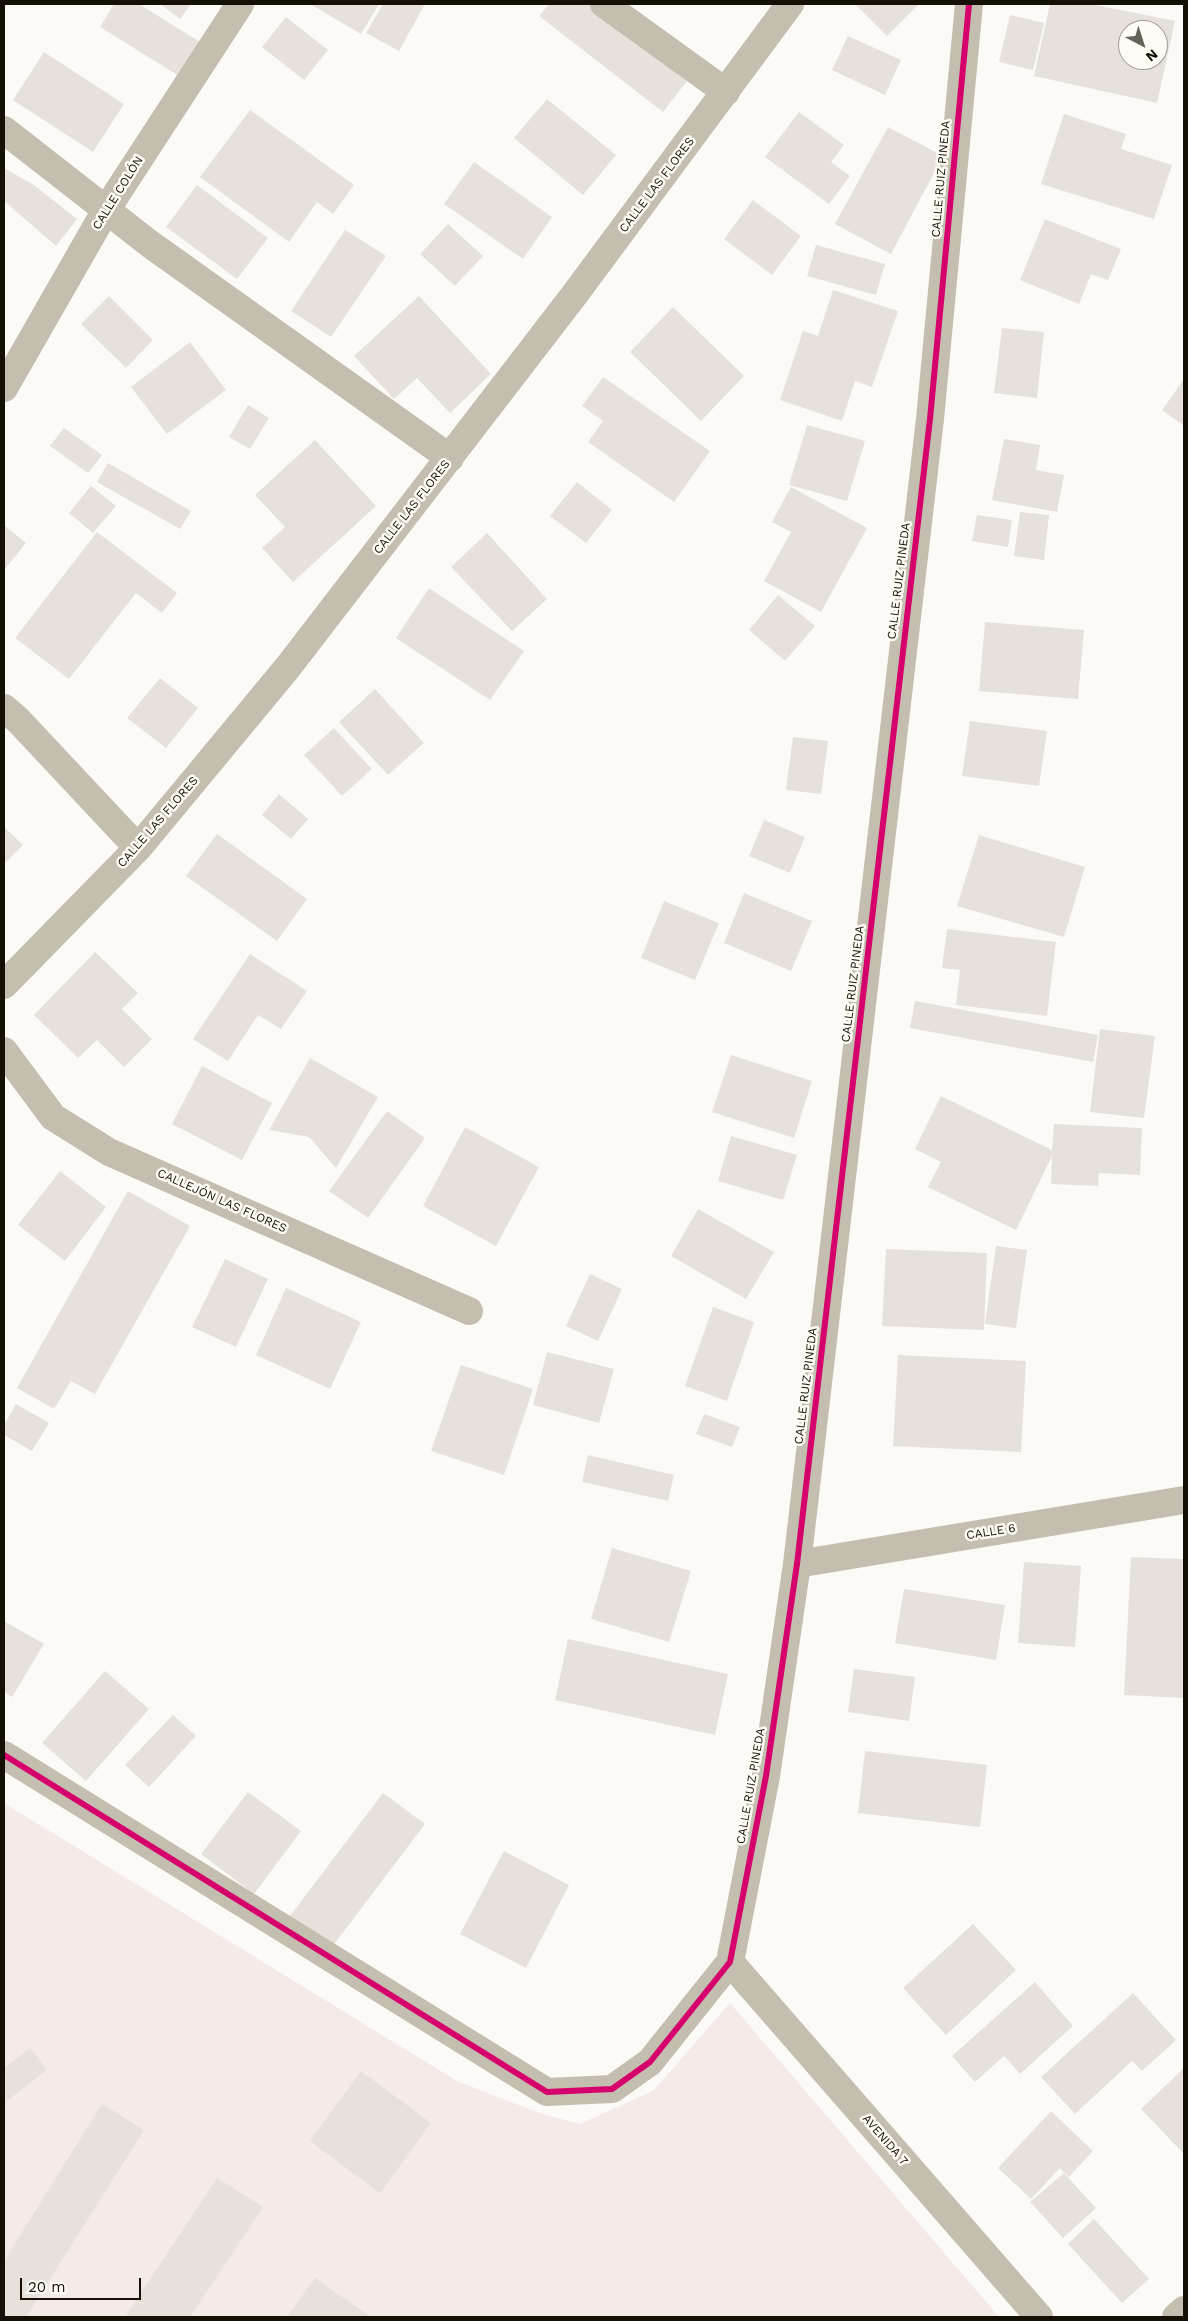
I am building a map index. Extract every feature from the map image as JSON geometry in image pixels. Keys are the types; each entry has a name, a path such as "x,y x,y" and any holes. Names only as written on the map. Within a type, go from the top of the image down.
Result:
{"street":[{"name":"CALLE COLÓN","path":"4,388 106,210 240,4"},
{"path":"604,4 726,92"},
{"name":"CALLE LAS FLORES","path":"4,985 138,848 288,666 450,458 726,92 790,4"},
{"name":"CALLE RUIZ PINEDA","path":"730,1962 766,1776 797,1564 930,419 969,4"},
{"path":"4,130 150,244 450,458"},
{"path":"4,708 18,720 138,848"},
{"name":"CALLEJÓN LAS FLORES","path":"4,1051 54,1117 109,1152 469,1311"},
{"name":"CALLE 6","path":"797,1564 1184,1500"},
{"path":"4,1755 547,2092 612,2089 650,2062 730,1962"},
{"name":"AVENIDA 7","path":"730,1962 1040,2317"},
{"path":"1176,2317 1184,2310"}],"shaded area":[{"path":"4,1803 457,2081 542,2114 580,2124 654,2090 730,2003 999,2317 4,2317"}],"building":[{"path":"114,4 139,4 200,42 179,76 100,27"},
{"path":"160,4 191,4 180,19"},
{"path":"310,4 379,4 361,34"},
{"path":"383,4 425,4 399,51 366,33"},
{"path":"549,4 594,4 690,77 663,112 539,16"},
{"path":"855,4 919,4 887,36"},
{"path":"1050,4 1091,4 1175,21 1168,53 1168,20 1118,20 1118,70 1164,70 1157,103 1034,76"},
{"path":"1010,15 1044,23 1033,70 999,62"},
{"path":"286,17 328,50 304,80 262,47"},
{"path":"848,36 901,60 885,95 832,70"},
{"path":"44,52 124,104 93,152 13,100"},
{"path":"547,99 616,155 583,195 514,138"},
{"path":"250,110 354,185 333,214 317,202 289,242 200,177"},
{"path":"799,112 844,145 831,162 850,176 829,204 765,157"},
{"path":"1064,114 1126,134 1121,149 1172,165 1154,219 1041,184"},
{"path":"888,127 943,156 891,254 835,224"},
{"path":"474,162 552,217 523,259 444,204"},
{"path":"4,168 34,185 77,219 56,246 4,201"},
{"path":"197,185 268,238 237,279 166,227"},
{"path":"753,200 801,236 772,275 724,239"},
{"path":"1045,219 1121,249 1108,280 1091,274 1079,304 1020,280"},
{"path":"448,224 483,256 455,286 420,254"},
{"path":"345,230 386,256 331,337 291,311"},
{"path":"816,245 885,264 876,295 807,276"},
{"path":"833,290 898,311 872,387 855,381 842,421 780,400 803,331 818,336"},
{"path":"109,296 153,340 126,368 81,324"},
{"path":"419,296 491,374 450,413 417,378 394,399 354,356"},
{"path":"673,307 744,376 701,421 630,352"},
{"path":"1002,328 1044,332 1037,398 994,393"},
{"path":"190,342 226,390 167,434 131,387"},
{"path":"603,377 710,451 674,502 588,442 603,421 582,406"},
{"path":"1184,379 1184,426 1162,410"},
{"path":"248,405 269,418 250,449 229,437"},
{"path":"807,425 865,441 847,501 789,485"},
{"path":"64,428 102,455 88,473 50,446"},
{"path":"1004,439 1040,445 1036,470 1064,475 1057,512 992,500"},
{"path":"315,440 376,506 293,582 262,548 285,527 255,495"},
{"path":"108,463 191,511 180,529 97,482"},
{"path":"577,482 612,510 586,543 550,516"},
{"path":"91,486 116,506 93,533 69,513"},
{"path":"791,487 867,528 821,612 764,581 791,532 772,522"},
{"path":"1020,512 1049,515 1044,560 1014,556"},
{"path":"977,515 1012,520 1008,547 972,541"},
{"path":"4,525 26,543 4,570"},
{"path":"97,532 177,593 162,613 136,593 69,679 15,638"},
{"path":"487,533 547,599 512,631 451,567"},
{"path":"429,588 524,651 490,700 396,638"},
{"path":"778,595 815,626 785,661 749,630"},
{"path":"985,622 1084,630 1078,699 979,691"},
{"path":"160,678 198,708 166,748 127,718"},
{"path":"375,689 424,743 388,775 339,722"},
{"path":"970,721 1047,731 1039,786 962,776"},
{"path":"334,728 372,769 342,796 304,755"},
{"path":"793,737 828,741 821,794 786,790"},
{"path":"279,794 308,819 291,839 262,815"},
{"path":"764,820 805,837 790,873 749,856"},
{"path":"4,827 23,845 4,864"},
{"path":"217,834 307,899 277,941 186,876"},
{"path":"979,835 1085,867 1064,937 957,906"},
{"path":"744,893 812,921 791,971 724,943"},
{"path":"664,901 719,923 695,980 641,958"},
{"path":"947,929 1056,942 1047,1016 956,1005 960,970 942,968"},
{"path":"95,952 138,993 122,1009 152,1039 124,1067 97,1040 78,1058 34,1015"},
{"path":"250,954 307,991 281,1029 258,1015 228,1061 193,1039"},
{"path":"915,1001 1098,1035 1093,1062 910,1028"},
{"path":"1100,1029 1155,1036 1144,1118 1090,1112"},
{"path":"731,1055 812,1081 794,1138 712,1112"},
{"path":"310,1058 378,1097 336,1168 309,1137 269,1130"},
{"path":"202,1066 272,1103 242,1160 172,1124"},
{"path":"941,1096 1052,1150 1054,1124 1142,1128 1140,1175 1099,1173 1098,1186 1051,1184 1052,1156 1016,1230 928,1187 941,1162 915,1149"},
{"path":"387,1111 425,1138 368,1218 329,1191"},
{"path":"465,1127 539,1167 496,1246 423,1206"},
{"path":"731,1136 797,1155 783,1200 718,1181"},
{"path":"60,1171 106,1207 65,1261 18,1225"},
{"path":"128,1191 190,1226 95,1394 71,1381 54,1409 17,1388"},
{"path":"698,1209 774,1252 746,1299 671,1256"},
{"path":"996,1246 1027,1250 1016,1328 985,1324"},
{"path":"886,1249 987,1253 984,1330 882,1326"},
{"path":"225,1259 268,1279 236,1347 192,1327"},
{"path":"590,1274 622,1289 598,1341 566,1326"},
{"path":"286,1288 361,1322 330,1389 256,1355"},
{"path":"713,1307 754,1322 727,1401 685,1386"},
{"path":"547,1352 614,1369 599,1423 533,1405"},
{"path":"898,1355 1026,1361 1021,1452 893,1446"},
{"path":"461,1365 533,1389 504,1475 431,1451"},
{"path":"16,1404 49,1423 32,1451 4,1435 4,1425"},
{"path":"704,1414 740,1427 732,1447 696,1434"},
{"path":"588,1455 674,1475 668,1501 582,1482"},
{"path":"612,1548 691,1571 669,1642 591,1619"},
{"path":"1131,1557 1184,1559 1184,1698 1124,1695"},
{"path":"1024,1562 1081,1566 1075,1647 1018,1643"},
{"path":"904,1589 1005,1605 996,1660 895,1643"},
{"path":"4,1621 44,1644 12,1697 4,1692"},
{"path":"568,1639 728,1674 715,1735 555,1700"},
{"path":"854,1669 915,1677 909,1721 848,1712"},
{"path":"105,1671 149,1709 86,1781 42,1743"},
{"path":"173,1715 196,1736 149,1787 125,1765"},
{"path":"865,1751 987,1765 980,1827 858,1813"},
{"path":"248,1792 301,1831 254,1894 201,1854"},
{"path":"383,1793 425,1824 332,1947 290,1916"},
{"path":"504,1851 569,1885 526,1968 460,1934"},
{"path":"973,1924 1016,1970 946,2035 903,1988"},
{"path":"1035,1982 1073,2026 1020,2074 1004,2056 975,2082 952,2056"},
{"path":"1133,1993 1176,2040 1142,2071 1132,2061 1075,2114 1041,2077"},
{"path":"30,2048 47,2070 4,2103 4,2068"},
{"path":"1184,2068 1184,2154 1141,2109"},
{"path":"361,2071 431,2123 380,2193 310,2141"},
{"path":"102,2104 144,2130 26,2317 4,2317 4,2261"},
{"path":"1051,2111 1093,2151 1069,2177 1060,2168 1031,2199 998,2168"},
{"path":"1064,2173 1096,2208 1063,2238 1030,2202"},
{"path":"217,2178 263,2207 190,2317 125,2317"},
{"path":"1094,2219 1149,2279 1122,2303 1068,2244"},
{"path":"315,2278 371,2317 287,2317"}],"cycle path":[{"path":"4,1755 547,2092 612,2089 650,2062 730,1962 766,1776 797,1564 930,419 969,4"}]}
